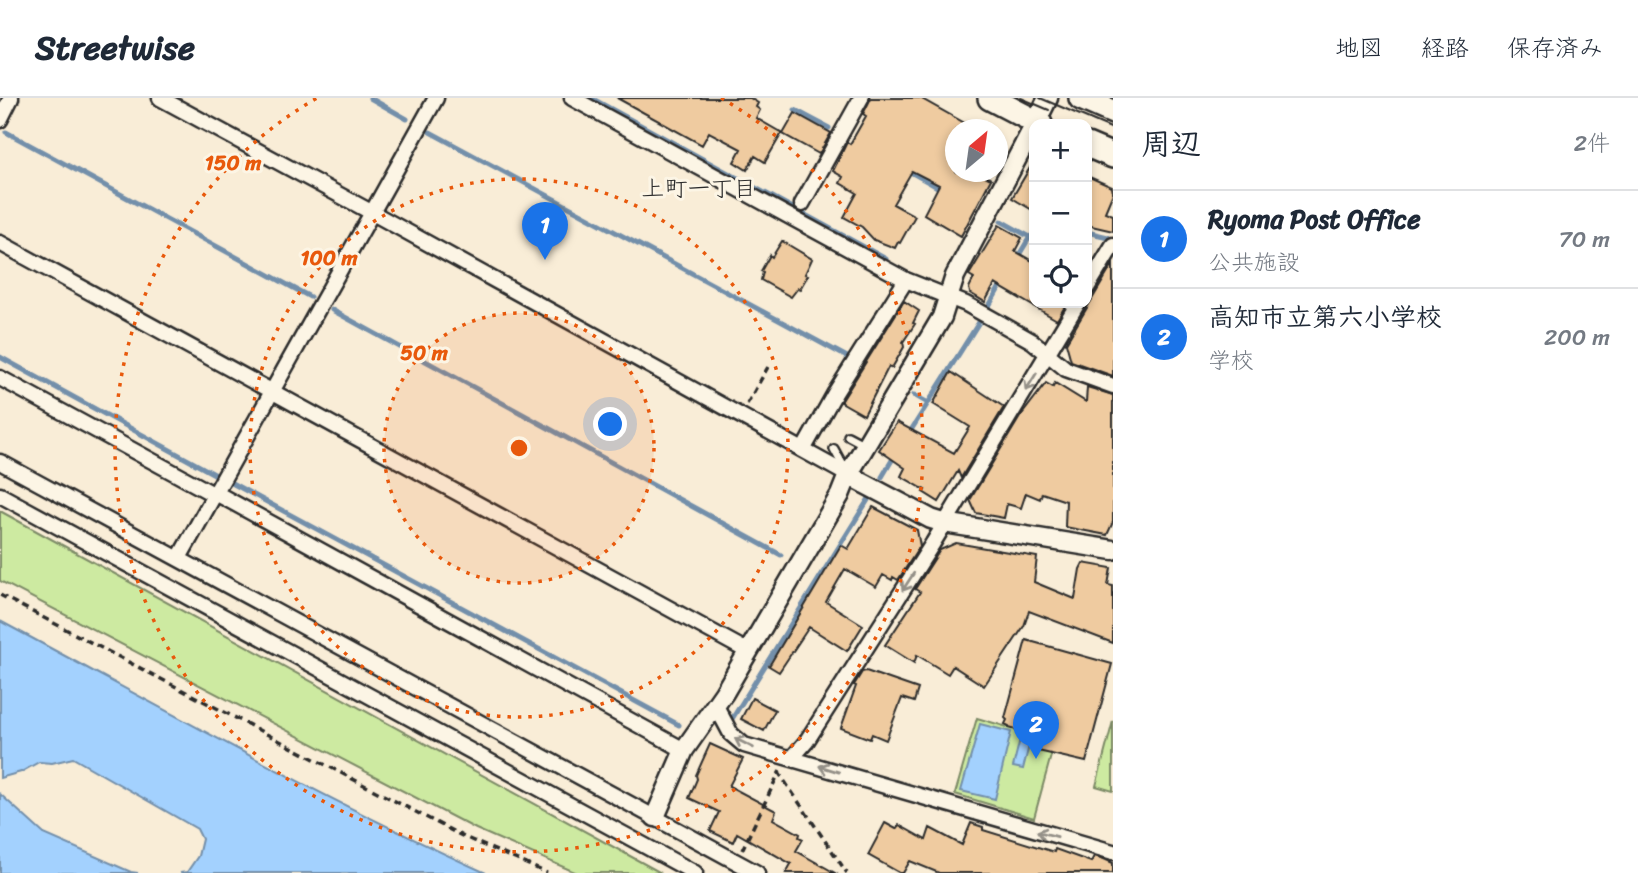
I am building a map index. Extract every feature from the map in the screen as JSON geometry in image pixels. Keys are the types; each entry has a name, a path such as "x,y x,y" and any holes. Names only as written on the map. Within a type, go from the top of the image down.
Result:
{"highway":[{"path":"990,98 1029,120"},
{"path":"1081,98 1113,112"},
{"path":"1092,147 1113,156"}],"street":[{"path":"0,120 11,98"},
{"path":"160,98 931,519 1113,550"},
{"path":"179,558 436,98"},
{"path":"572,98 772,213 906,281 949,297 987,316 1032,341 1066,369 1113,386"},
{"path":"802,204 811,176 845,114 861,98"},
{"path":"1038,119 1048,98"},
{"path":"655,817 684,750 750,652 840,495 848,475 942,317 955,276 1029,137"},
{"path":"0,243 750,652"},
{"path":"1092,280 1113,245"},
{"path":"803,450 835,393 906,281"},
{"path":"792,758 806,742 944,523 1075,308"},
{"path":"0,378 684,750"},
{"path":"0,462 757,873"},
{"path":"0,495 695,873"},
{"path":"715,704 723,722 737,741 744,745 1113,852"}],"lane":[{"path":"848,436 866,445"},
{"path":"834,449 848,475"}],"path":[{"path":"745,408 768,367"},
{"path":"0,595 462,836 547,873"},
{"path":"736,862 779,773 792,758"},
{"path":"779,773 847,873"}],"green space":[{"path":"0,511 661,873 577,873 476,829 0,581"},
{"path":"977,718 1055,741 1034,818 955,794"},
{"path":"1113,721 1113,791 1096,786"}],"water":[{"path":"0,621 302,783 486,873 180,873 187,872 198,856 202,839 197,829 73,758 52,763 39,762 21,772 0,778"},
{"path":"980,724 1011,732 995,799 961,791"},
{"path":"1021,735 1031,738 1023,769 1013,767"},
{"path":"0,794 44,834 138,873 0,873"}],"building":[{"path":"617,98 750,98 758,103 756,107 760,110 756,118 782,133 765,162 755,156 747,170 734,162 741,149 709,132 702,145"},
{"path":"871,98 920,98 957,119 945,119 945,182 989,182 961,236 924,214 939,185 912,171 893,204 915,216 895,248 874,240 862,227 844,217 857,193 840,183 843,177 833,171 847,142 850,144 866,116 863,114"},
{"path":"795,113 831,133 819,154 783,134"},
{"path":"1029,169 1029,208 1012,198"},
{"path":"1092,178 1112,187 1113,193 1105,212 1113,215 1113,231 1092,226"},
{"path":"999,225 1022,238 1015,251 1029,259 1029,304 995,284 985,302 970,293 969,288 974,278 969,275"},
{"path":"782,241 812,259 805,274 808,275 800,289 791,297 761,280 761,271"},
{"path":"1113,264 1113,376 1071,361 1066,343 1087,308 1092,308 1092,299"},
{"path":"904,301 919,311 913,323 915,324 903,342 904,347 892,368 889,366 864,415 841,402"},
{"path":"1036,308 1064,308 1057,320"},
{"path":"951,372 1004,407 961,478 958,471 939,502 901,476 905,468 879,450 897,422 954,453 970,427 933,404"},
{"path":"1046,383 1053,387 1055,383 1086,402 1087,387 1113,395 1113,522 1107,535 1065,527 1066,501 1042,493 1040,499 1026,493 1021,508 1007,504 1004,518 976,513 970,500 1020,417"},
{"path":"873,507 917,530 920,546 898,580 883,575 876,587 845,569 826,602 863,625 847,651 809,627 779,672 769,666 841,545 848,549"},
{"path":"956,543 1037,557 1034,582 1075,599 1083,563 1111,568 1108,585 1113,586 1113,643 1029,611 1024,626 984,686 953,666 948,674 917,655 914,663 885,645 920,592 915,589 940,550"},
{"path":"1026,640 1112,664 1086,762 1038,751 1041,737 1009,728 1005,724"},
{"path":"866,671 918,689 914,702 902,698 886,740 872,734 870,739 841,728 856,686 854,685 862,672"},
{"path":"752,698 775,710 764,731 741,719"},
{"path":"710,744 743,759 729,786 776,811 773,819 800,834 799,837 803,839 796,851 835,873 786,873 791,864 737,833 733,842 710,831 719,812 689,798"},
{"path":"885,823 896,829 899,825 926,840 930,828 962,845 971,823 983,827 983,830 1054,852 1055,849 1091,862 1094,856 1104,859 1113,863 1113,873 939,873 910,861 903,873 900,873 868,855"}],"waterway":[{"path":"370,98 407,119"},
{"path":"591,98 886,259"},
{"path":"795,110 829,128"},
{"path":"6,132 310,297"},
{"path":"430,132 849,358"},
{"path":"907,170 941,189"},
{"path":"1001,221 1029,236"},
{"path":"1092,233 1108,237"},
{"path":"1016,260 1029,239"},
{"path":"989,306 1002,283"},
{"path":"332,310 781,555"},
{"path":"908,435 981,319"},
{"path":"0,357 216,475"},
{"path":"914,395 928,403"},
{"path":"882,477 895,455"},
{"path":"228,481 679,725"},
{"path":"732,719 868,500"}],"tram line":[{"path":"1021,98 1049,110"},
{"path":"1040,98 1113,129"}],"place":[{"name":"Ryoma Post Office","path":"545,260"},
{"name":"高知市立第六小学校","path":"1036,759"}],"district":[{"name":"上町一丁目","path":"699,188"}]}
